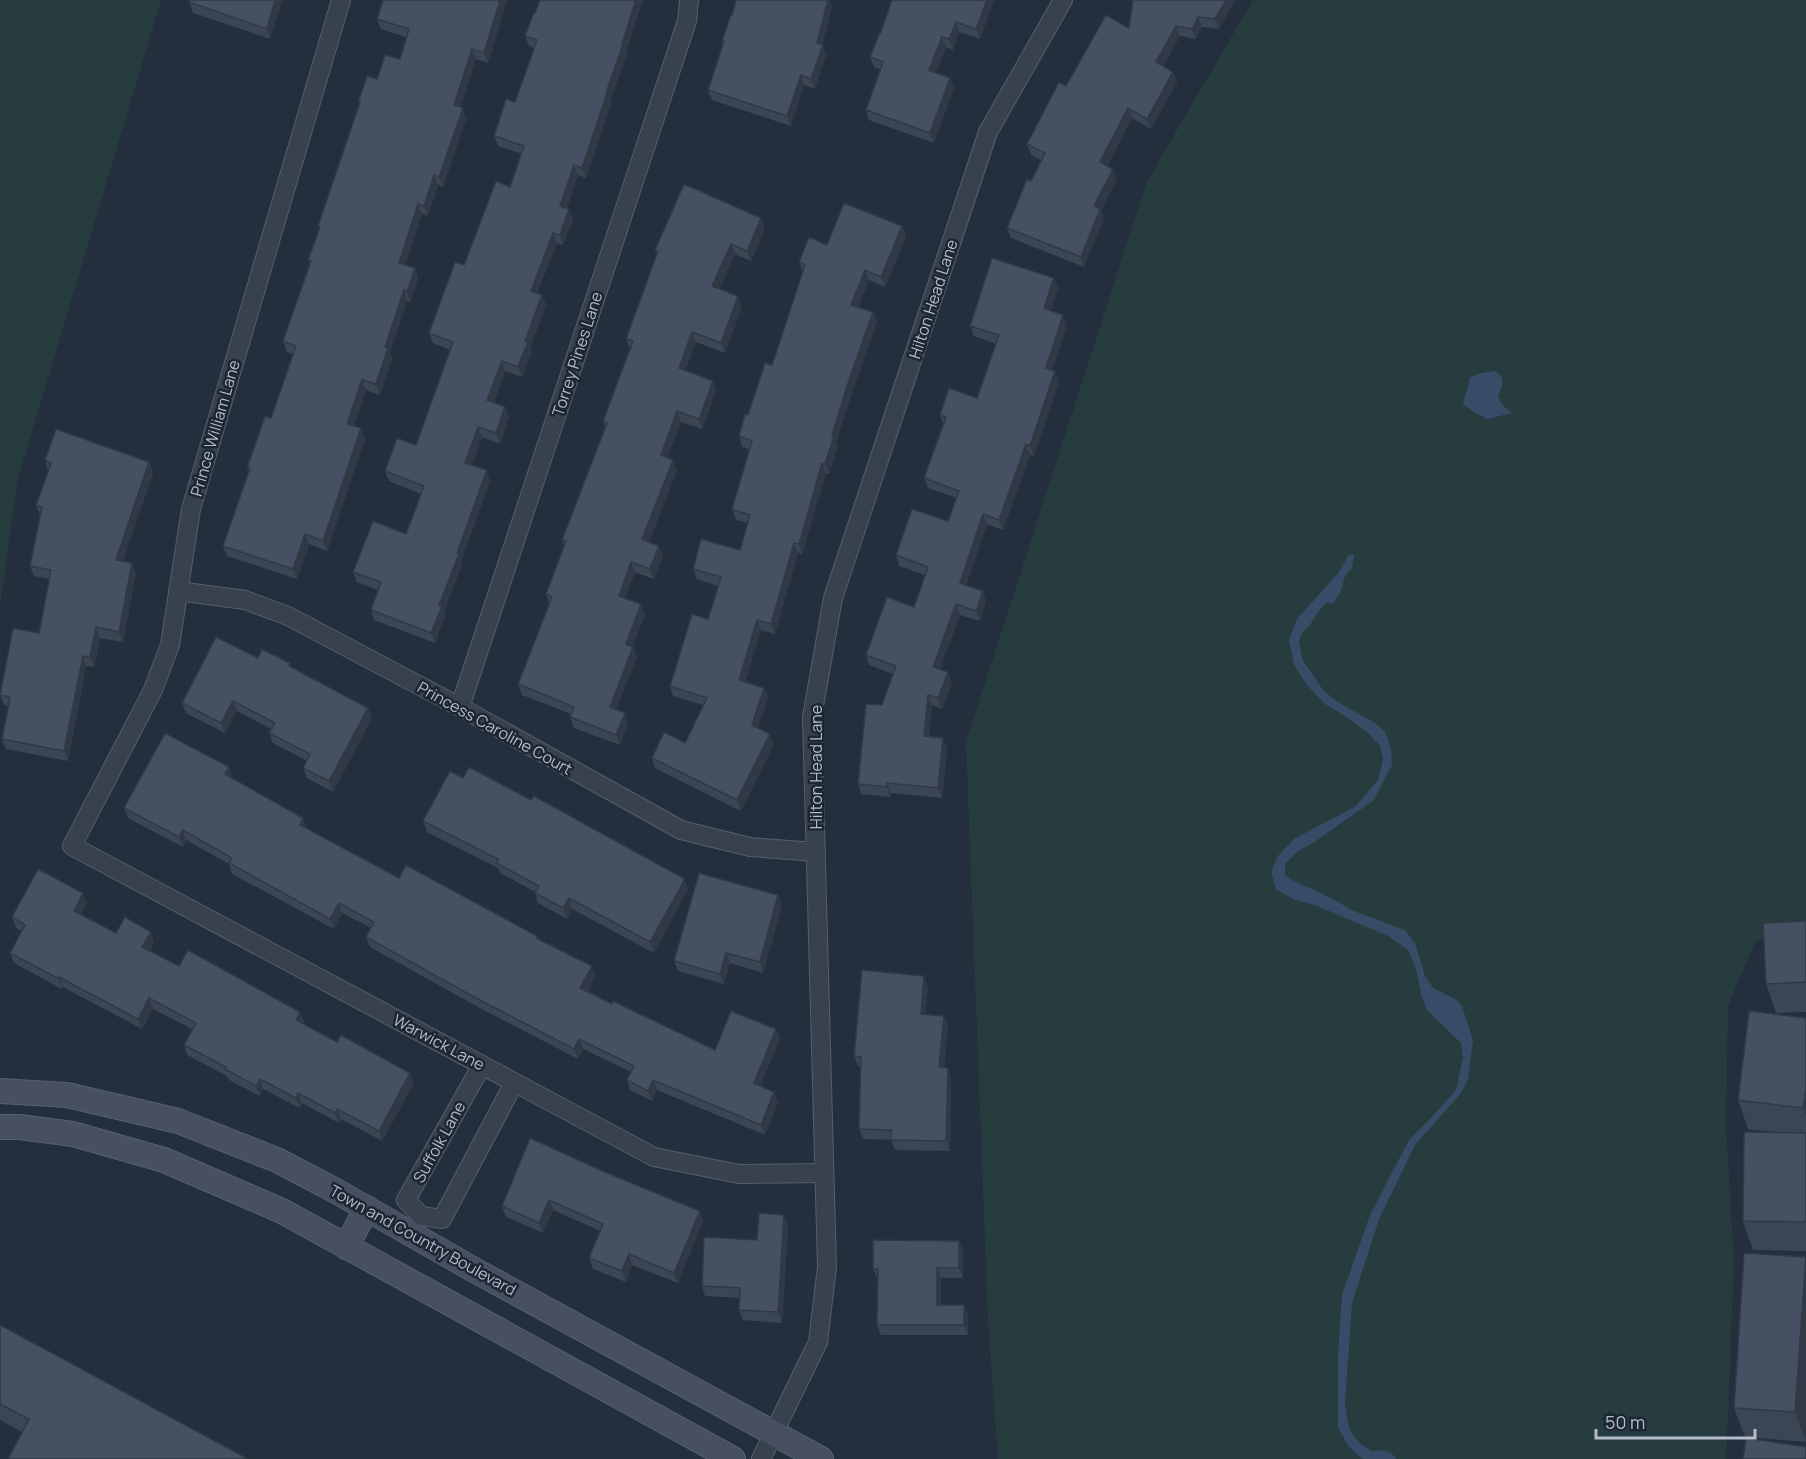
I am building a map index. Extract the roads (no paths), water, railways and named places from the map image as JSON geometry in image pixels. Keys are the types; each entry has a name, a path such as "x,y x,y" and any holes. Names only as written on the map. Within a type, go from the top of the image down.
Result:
{"main road":[{"name":"Town and Country Boulevard","path":"0,1091 67,1095 178,1121 277,1160 367,1208 416,1225 821,1459"},
{"path":"54,1132 58,1095"},
{"path":"0,1127 20,1127 74,1134 164,1160 282,1212 734,1459"},
{"path":"346,1247 367,1208"}],"street":[{"name":"Prince William Lane","path":"72,846 153,690 170,645 191,509 341,0"},
{"name":"Torrey Pines Lane","path":"460,707 687,21 689,0"},
{"name":"Hilton Head Lane","path":"761,1459 818,1342 827,1267 812,717 833,598 988,132 1063,0"},
{"name":"Princess Caroline Court","path":"178,591 245,600 288,616 460,707 681,830 750,847 816,852"},
{"name":"Warwick Lane","path":"72,846 654,1157 739,1174 824,1173"},
{"name":"Suffolk Lane","path":"416,1225 406,1200 482,1065"},
{"path":"416,1225 442,1218 514,1083"}],"water":[{"path":"1495,371 1502,379 1498,397 1503,406 1512,413 1487,419 1463,404 1470,378 1477,374"},
{"path":"1354,554 1352,568 1345,576 1341,591 1333,604 1327,602 1302,633 1299,641 1302,659 1323,690 1336,701 1375,723 1385,732 1391,748 1392,765 1374,800 1298,851 1285,864 1285,875 1354,911 1405,930 1415,943 1425,976 1433,988 1455,999 1462,1006 1473,1041 1468,1079 1461,1093 1415,1145 1379,1219 1352,1303 1345,1403 1349,1429 1360,1444 1372,1451 1383,1450 1397,1459 1363,1459 1349,1447 1338,1428 1338,1356 1342,1295 1370,1215 1409,1140 1456,1090 1463,1058 1461,1043 1427,1010 1416,968 1408,950 1388,936 1276,890 1271,872 1278,856 1294,839 1356,806 1378,780 1383,759 1380,746 1351,720 1325,704 1307,685 1294,665 1289,640 1297,619 1339,572 1348,556"}]}
